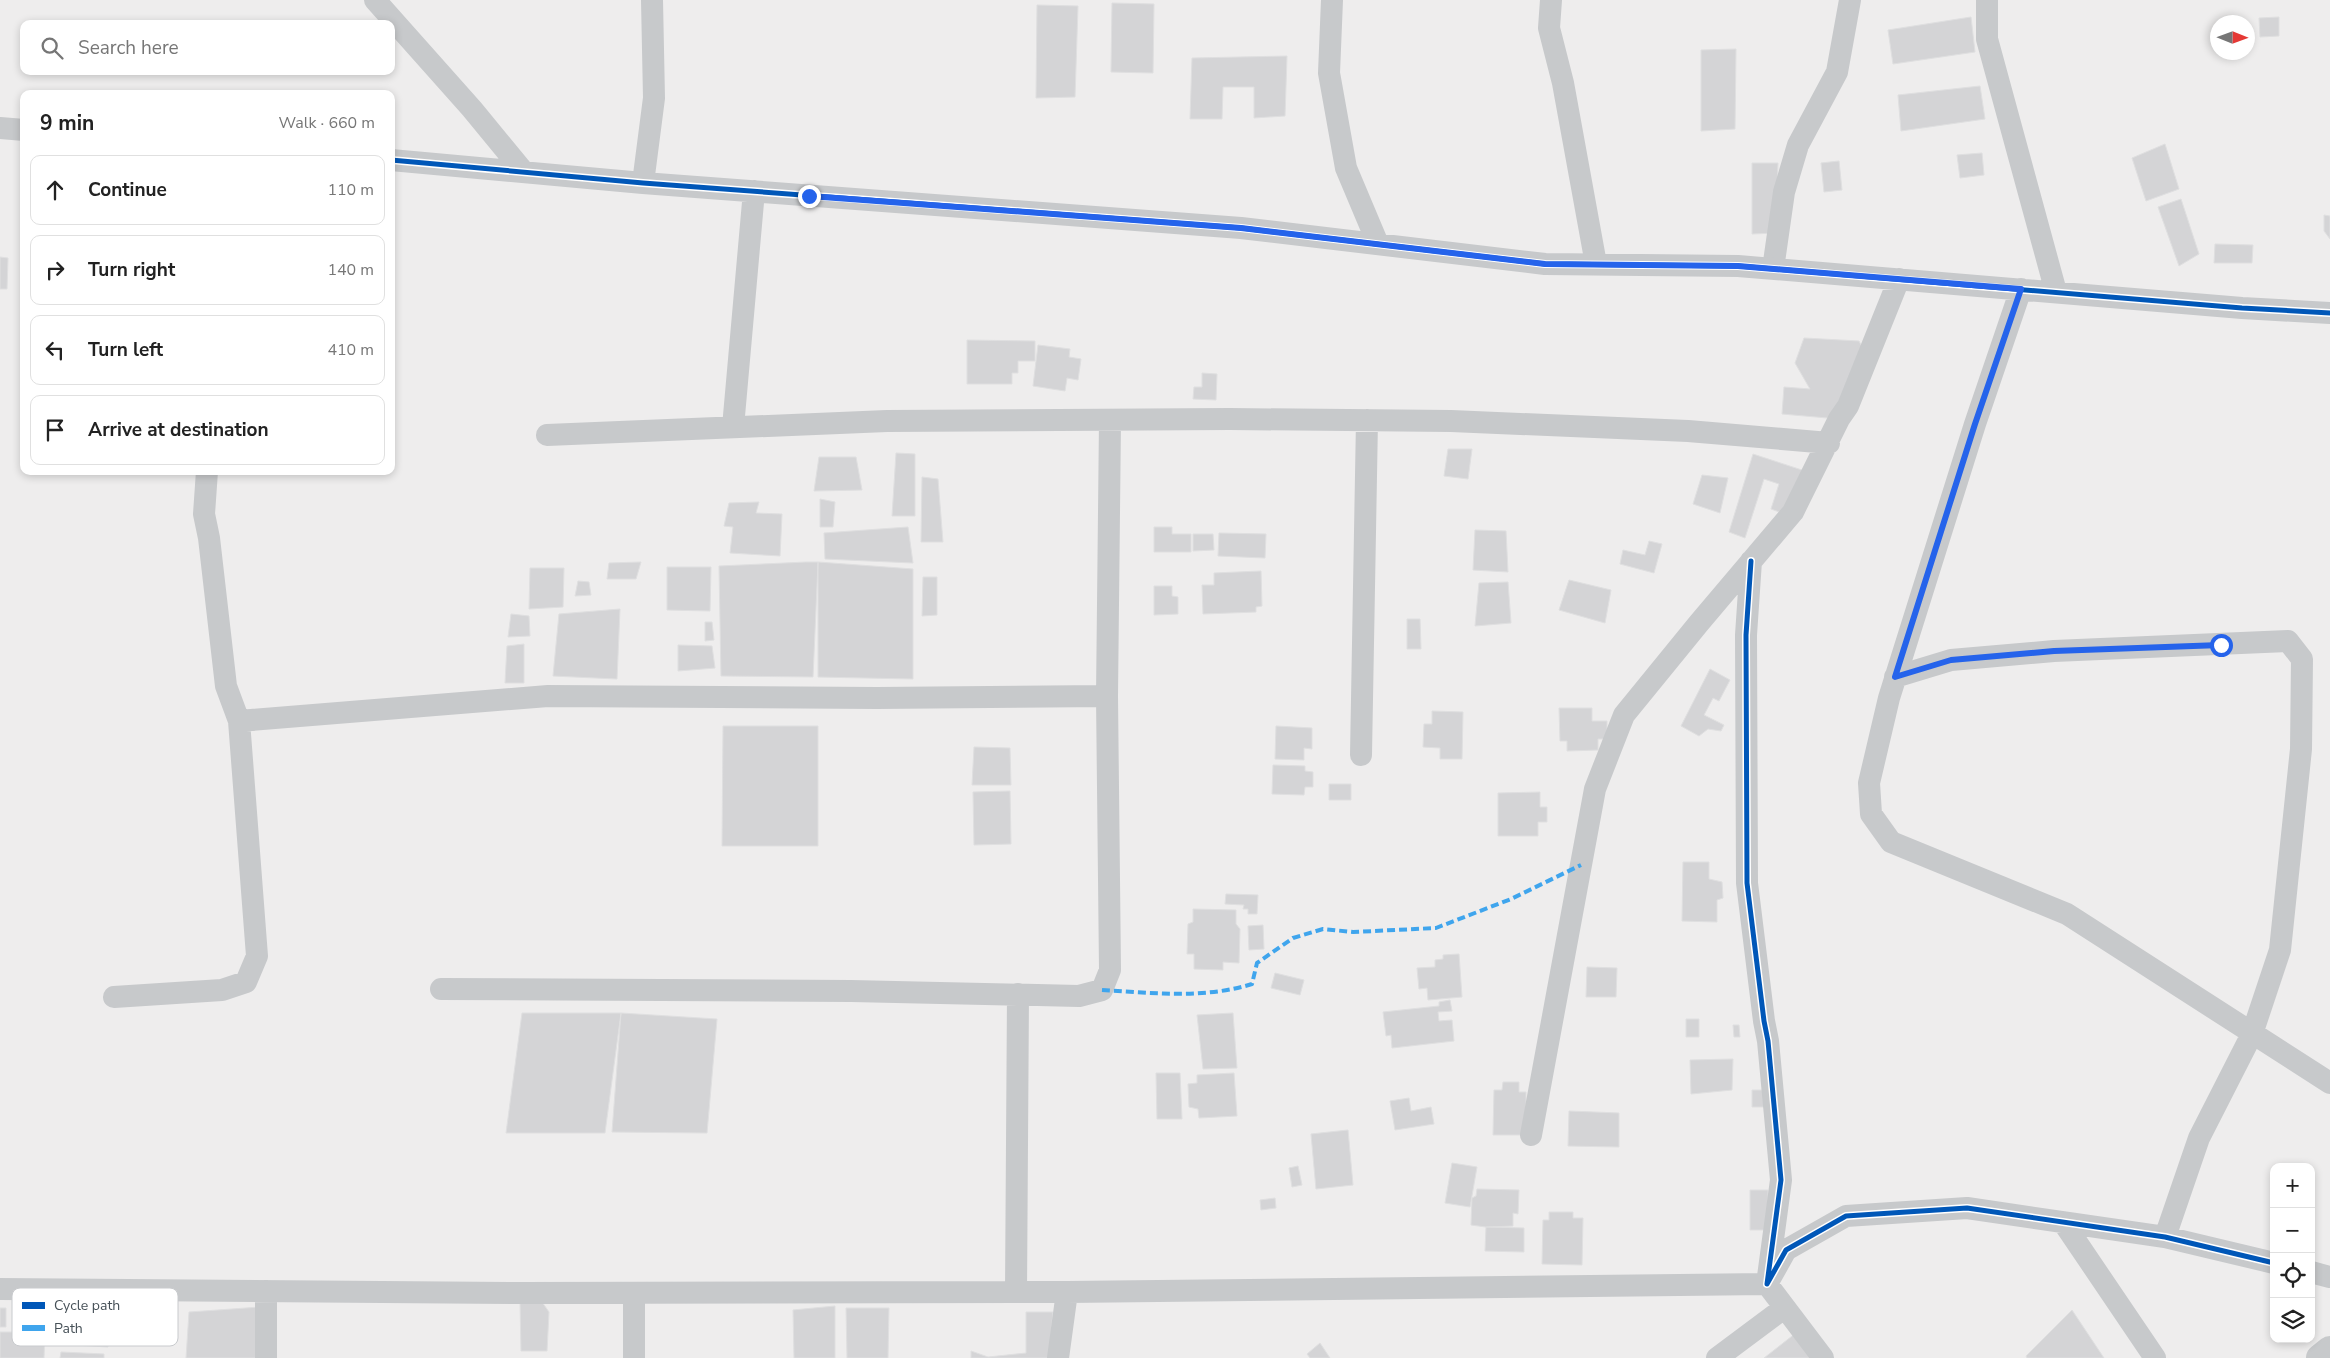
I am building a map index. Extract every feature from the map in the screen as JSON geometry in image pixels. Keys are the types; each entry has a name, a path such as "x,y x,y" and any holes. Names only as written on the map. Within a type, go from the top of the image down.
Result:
{"main road":[{"path":"2320,1358 2330,1350"}],"street":[{"path":"375,0 393,20"},
{"path":"643,183 654,98 652,0"},
{"path":"1332,0 1329,74 1346,168 1378,244"},
{"path":"1550,0 1549,28 1563,84 1596,264"},
{"path":"1773,269 1784,192 1798,145 1837,72 1850,0"},
{"path":"1986,0 1987,39 2056,292"},
{"path":"395,22 472,109 523,171"},
{"path":"0,128 20,130"},
{"path":"395,160 643,183 1241,228 1545,264 1738,266 2242,308 2330,313"},
{"path":"733,427 754,191"},
{"path":"1531,1135 1595,789 1624,715 1793,512 1829,443 1839,419 1848,406 1899,279"},
{"path":"2021,289 1975,424 1895,677 1869,783 1871,814 1891,842 2068,914 2330,1083"},
{"path":"547,435 887,420 1366,420 1451,421 1688,431 1829,443"},
{"path":"441,989 1079,996 1102,990 1110,970 1107,696 1110,420"},
{"path":"1361,755 1366,420"},
{"path":"114,997 222,990 246,982 257,956 240,721 226,686 204,514 207,475"},
{"path":"1751,561 1746,635 1747,883 1768,1041 1781,1180 1767,1284 1823,1358"},
{"path":"1895,677 1951,660 2054,651 2288,641 2302,659 2301,749 2280,950 2252,1034 2199,1138 2166,1237"},
{"path":"240,721 548,696 866,698 1107,696"},
{"path":"1016,1292 1018,994"},
{"path":"1767,1284 1786,1250 1846,1216 1967,1208 2166,1237 2270,1262"},
{"path":"2064,1222 2156,1358"},
{"path":"2315,1273 2330,1277"},
{"path":"178,1290 634,1293 1067,1292 1767,1284"},
{"path":"266,1291 266,1358"},
{"path":"1058,1358 1067,1292"},
{"path":"634,1293 634,1358"},
{"path":"1716,1358 1784,1308"}],"building":[{"path":"1112,3 1154,4 1153,73 1111,72"},
{"path":"1037,5 1078,6 1075,97 1036,98"},
{"path":"1971,17 1975,52 1893,64 1888,30"},
{"path":"2279,17 2279,36 2260,37 2259,18"},
{"path":"1736,49 1735,129 1701,131 1701,50"},
{"path":"1287,56 1285,116 1254,118 1254,87 1223,87 1222,119 1190,119 1192,58"},
{"path":"1980,86 1985,119 1901,131 1898,95"},
{"path":"2165,144 2179,189 2146,201 2132,158"},
{"path":"1982,153 1984,175 1960,178 1957,155"},
{"path":"1839,161 1842,190 1824,192 1821,163"},
{"path":"1752,163 1778,163 1775,233 1752,234"},
{"path":"2181,199 2199,254 2179,266 2158,207"},
{"path":"2324,215 2330,216 2330,239 2324,231"},
{"path":"2215,244 2253,245 2252,263 2214,263"},
{"path":"0,257 8,258 7,289 0,289"},
{"path":"1804,338 1859,341 1863,349 1839,419 1782,414 1784,387 1810,389 1795,363"},
{"path":"967,340 1035,341 1035,361 1018,361 1018,373 1012,373 1012,384 967,384"},
{"path":"1038,345 1070,349 1069,357 1081,359 1078,380 1067,378 1065,391 1033,386"},
{"path":"1202,373 1217,374 1216,400 1193,399 1194,387 1202,387"},
{"path":"1448,449 1472,449 1468,479 1444,476"},
{"path":"896,453 915,454 915,516 892,516"},
{"path":"1753,454 1805,471 1790,516 1771,509 1779,484 1764,479 1745,538 1729,532"},
{"path":"819,457 856,457 862,490 814,491"},
{"path":"1702,475 1728,478 1720,513 1693,504"},
{"path":"922,477 938,479 943,542 921,542"},
{"path":"820,499 835,502 833,527 820,527"},
{"path":"759,502 756,513 782,514 780,556 730,553 733,527 724,526 729,503"},
{"path":"908,527 913,563 825,559 824,533"},
{"path":"1154,527 1172,527 1172,534 1191,534 1191,552 1154,552"},
{"path":"1475,530 1506,531 1508,572 1473,570"},
{"path":"1219,533 1266,534 1265,558 1218,556"},
{"path":"1193,534 1213,534 1214,550 1193,551"},
{"path":"1649,541 1662,544 1654,573 1620,564 1623,550 1645,555"},
{"path":"641,562 636,579 607,579 609,563"},
{"path":"818,562 813,677 721,676 719,566"},
{"path":"818,562 913,569 913,679 818,677"},
{"path":"667,567 711,567 710,611 667,610"},
{"path":"530,568 564,568 563,607 529,609"},
{"path":"1261,571 1262,606 1256,607 1256,612 1203,614 1202,585 1214,585 1214,573"},
{"path":"923,577 937,577 937,615 922,616"},
{"path":"1569,580 1611,590 1605,623 1559,610"},
{"path":"578,581 589,582 591,595 575,596"},
{"path":"1508,582 1511,623 1475,626 1479,583"},
{"path":"1154,586 1172,586 1172,596 1178,597 1178,614 1154,615"},
{"path":"620,609 617,679 553,676 559,614"},
{"path":"511,614 529,616 530,636 508,637"},
{"path":"1407,619 1420,619 1421,649 1407,649"},
{"path":"705,622 712,622 714,640 705,641"},
{"path":"524,644 524,683 505,683 507,646"},
{"path":"678,645 712,646 715,668 678,671"},
{"path":"1710,669 1730,680 1719,701 1713,698 1704,715 1724,725 1721,731 1708,729 1699,736 1681,726"},
{"path":"1559,708 1592,708 1592,721 1607,721 1607,739 1598,739 1598,750 1567,751 1567,741 1560,741"},
{"path":"1432,711 1463,712 1462,759 1440,759 1440,748 1423,747 1424,724 1432,724"},
{"path":"723,726 818,726 818,846 722,846"},
{"path":"1276,726 1312,728 1312,749 1304,748 1304,760 1275,759"},
{"path":"974,747 1010,748 1011,785 972,785"},
{"path":"1273,765 1305,766 1305,771 1313,772 1313,787 1305,787 1304,795 1272,794"},
{"path":"1329,784 1351,784 1351,800 1329,800"},
{"path":"1010,791 1011,844 974,845 973,792"},
{"path":"1540,792 1540,807 1547,807 1547,822 1538,822 1538,836 1498,836 1498,793"},
{"path":"1683,862 1709,862 1709,879 1722,882 1723,898 1717,900 1717,922 1682,921"},
{"path":"1226,894 1258,895 1257,914 1248,914 1248,909 1243,909 1244,905 1225,904"},
{"path":"1193,909 1236,910 1236,924 1240,929 1239,963 1223,962 1223,970 1194,969 1194,954 1187,954 1188,924 1193,922"},
{"path":"1263,925 1264,949 1249,950 1248,926"},
{"path":"1459,954 1462,997 1428,1000 1427,988 1419,989 1417,968 1435,967 1435,960 1443,959 1443,955"},
{"path":"1587,967 1617,968 1616,997 1586,997"},
{"path":"1275,973 1304,980 1300,995 1271,988"},
{"path":"1450,1000 1452,1011 1438,1012 1439,1021 1452,1020 1454,1041 1392,1048 1391,1035 1386,1036 1383,1012 1439,1006 1439,1002"},
{"path":"522,1013 621,1013 605,1133 506,1133"},
{"path":"621,1013 717,1019 707,1133 612,1132"},
{"path":"1233,1013 1237,1068 1203,1069 1197,1015"},
{"path":"1686,1019 1699,1019 1699,1037 1686,1037"},
{"path":"1733,1025 1739,1025 1740,1037 1734,1037"},
{"path":"1733,1059 1732,1090 1691,1094 1690,1060"},
{"path":"1156,1073 1180,1073 1182,1119 1157,1119"},
{"path":"1234,1073 1237,1116 1199,1118 1198,1109 1189,1107 1188,1084 1197,1083 1197,1075"},
{"path":"1503,1082 1519,1082 1519,1092 1526,1092 1526,1115 1531,1135 1493,1135 1494,1090 1502,1090"},
{"path":"1752,1090 1771,1090 1771,1107 1752,1107"},
{"path":"1409,1098 1411,1111 1431,1107 1434,1124 1395,1130 1390,1101"},
{"path":"1569,1111 1619,1113 1619,1147 1568,1146"},
{"path":"1348,1130 1353,1185 1316,1189 1311,1134"},
{"path":"1452,1163 1477,1167 1470,1207 1445,1203"},
{"path":"1298,1166 1302,1185 1292,1187 1289,1168"},
{"path":"1477,1189 1519,1190 1518,1214 1513,1213 1513,1226 1486,1227 1471,1225 1472,1198 1476,1196"},
{"path":"1750,1190 1768,1190 1768,1230 1750,1230"},
{"path":"1275,1198 1276,1208 1261,1210 1260,1200"},
{"path":"1549,1212 1573,1212 1573,1218 1583,1218 1582,1265 1542,1264 1543,1220 1549,1220"},
{"path":"1486,1227 1524,1228 1524,1252 1485,1251"},
{"path":"520,1301 542,1302 549,1312 547,1351 521,1351"},
{"path":"835,1306 835,1358 794,1358 793,1310"},
{"path":"260,1307 258,1358 186,1358 189,1312"},
{"path":"0,1308 6,1308 6,1327 0,1327"},
{"path":"846,1308 889,1308 888,1358 847,1358"},
{"path":"2072,1310 2104,1358 2027,1358 2026,1356"},
{"path":"1026,1312 1053,1312 1049,1358 971,1358 971,1351 988,1357 1026,1353"},
{"path":"1801,1329 1813,1358 1764,1358"},
{"path":"0,1332 12,1332 12,1346 44,1346 44,1358 0,1358"},
{"path":"1320,1343 1330,1358 1310,1358 1307,1354"},
{"path":"61,1352 104,1354 104,1358 60,1358"}],"marked path":[{"path":"1102,990 1178,994 1234,989 1252,984 1257,963 1293,938 1323,929 1353,932 1436,928 1511,899 1581,865"}],"cycle path":[{"path":"395,160 643,183 1241,228 1545,264 1738,266 2242,308 2330,313"},
{"path":"1751,561 1746,635 1747,883 1768,1041 1781,1180 1767,1284 1786,1250 1846,1216 1967,1208 2165,1237 2270,1262"}],"route":[{"path":"809,196 1241,228 1545,264 1738,266 2021,289 1975,424 1895,677 1951,660 2054,651 2221,645"}]}
